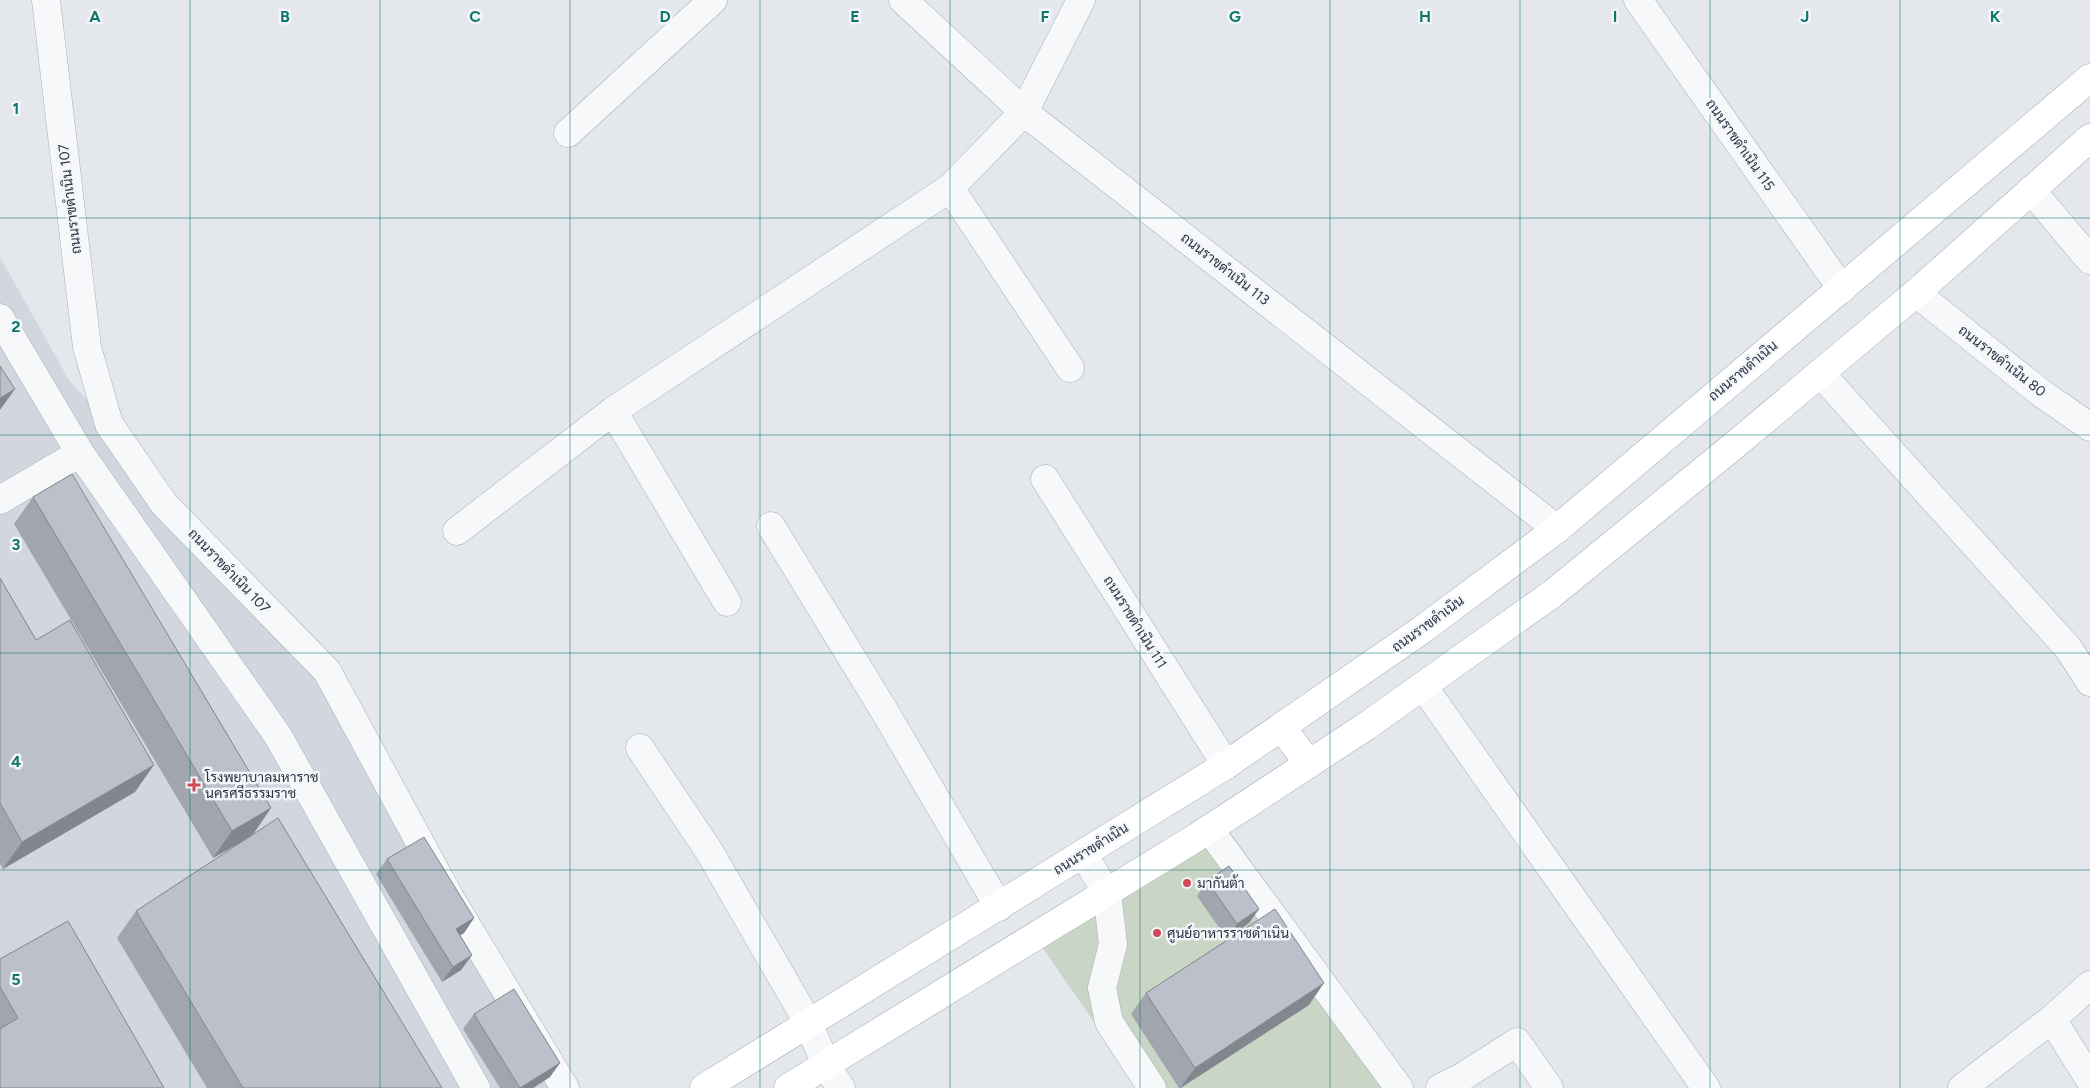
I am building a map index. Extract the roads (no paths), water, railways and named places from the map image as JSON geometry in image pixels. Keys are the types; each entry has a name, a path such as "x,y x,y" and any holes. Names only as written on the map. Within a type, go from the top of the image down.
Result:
{"main road":[{"name":"ถนนราขดำเนิน","path":"704,1088 1226,765 1423,629 1557,529 2090,78"},
{"path":"788,1088 834,1077 1107,893 1308,764 1423,686 1552,594 1916,293 2090,138"},
{"path":"1282,728 1308,764"}],"street":[{"name":"ถนนราขดำเนิน 107","path":"46,0 87,347 109,424 164,504 327,671 450,898 564,1088"},
{"path":"568,133 713,0"},
{"name":"ถนนราขดำเนิน 113","path":"903,0 1024,112 1557,529"},
{"path":"457,531 613,410 950,188 1024,112 1081,0"},
{"name":"ถนนราขดำเนิน 115","path":"1638,0 1842,289"},
{"path":"950,188 1070,368"},
{"path":"2031,190 2090,260"},
{"name":"ถนนราขดำเนิน 80","path":"1916,293 2042,393 2090,427"},
{"path":"0,318 80,453 278,736 476,1088"},
{"path":"1820,373 2068,648 2090,682"},
{"path":"613,410 727,602"},
{"path":"0,500 80,453"},
{"name":"ถนนราขดำเนิน 111","path":"1045,479 1226,765"},
{"path":"771,526 885,712 999,907"},
{"path":"1423,686 1706,1088"},
{"path":"640,748 709,851 809,1024 834,1077"},
{"path":"1209,829 1400,1088"},
{"path":"1083,854 1107,893 1113,944 1102,988 1109,1022 1152,1088"},
{"path":"1962,1088 2052,1018 2090,985"},
{"path":"2052,1018 2090,1080"},
{"path":"1458,1084 1517,1042 1549,1088"}],"place":[{"name":"โรงพยาบาลมหาราช นครศรีธรรมราช","path":"194,785"},
{"name":"มากันต้า","path":"1187,883"},
{"name":"ศูนย์อาหารราชดำเนิน","path":"1157,933"}]}
